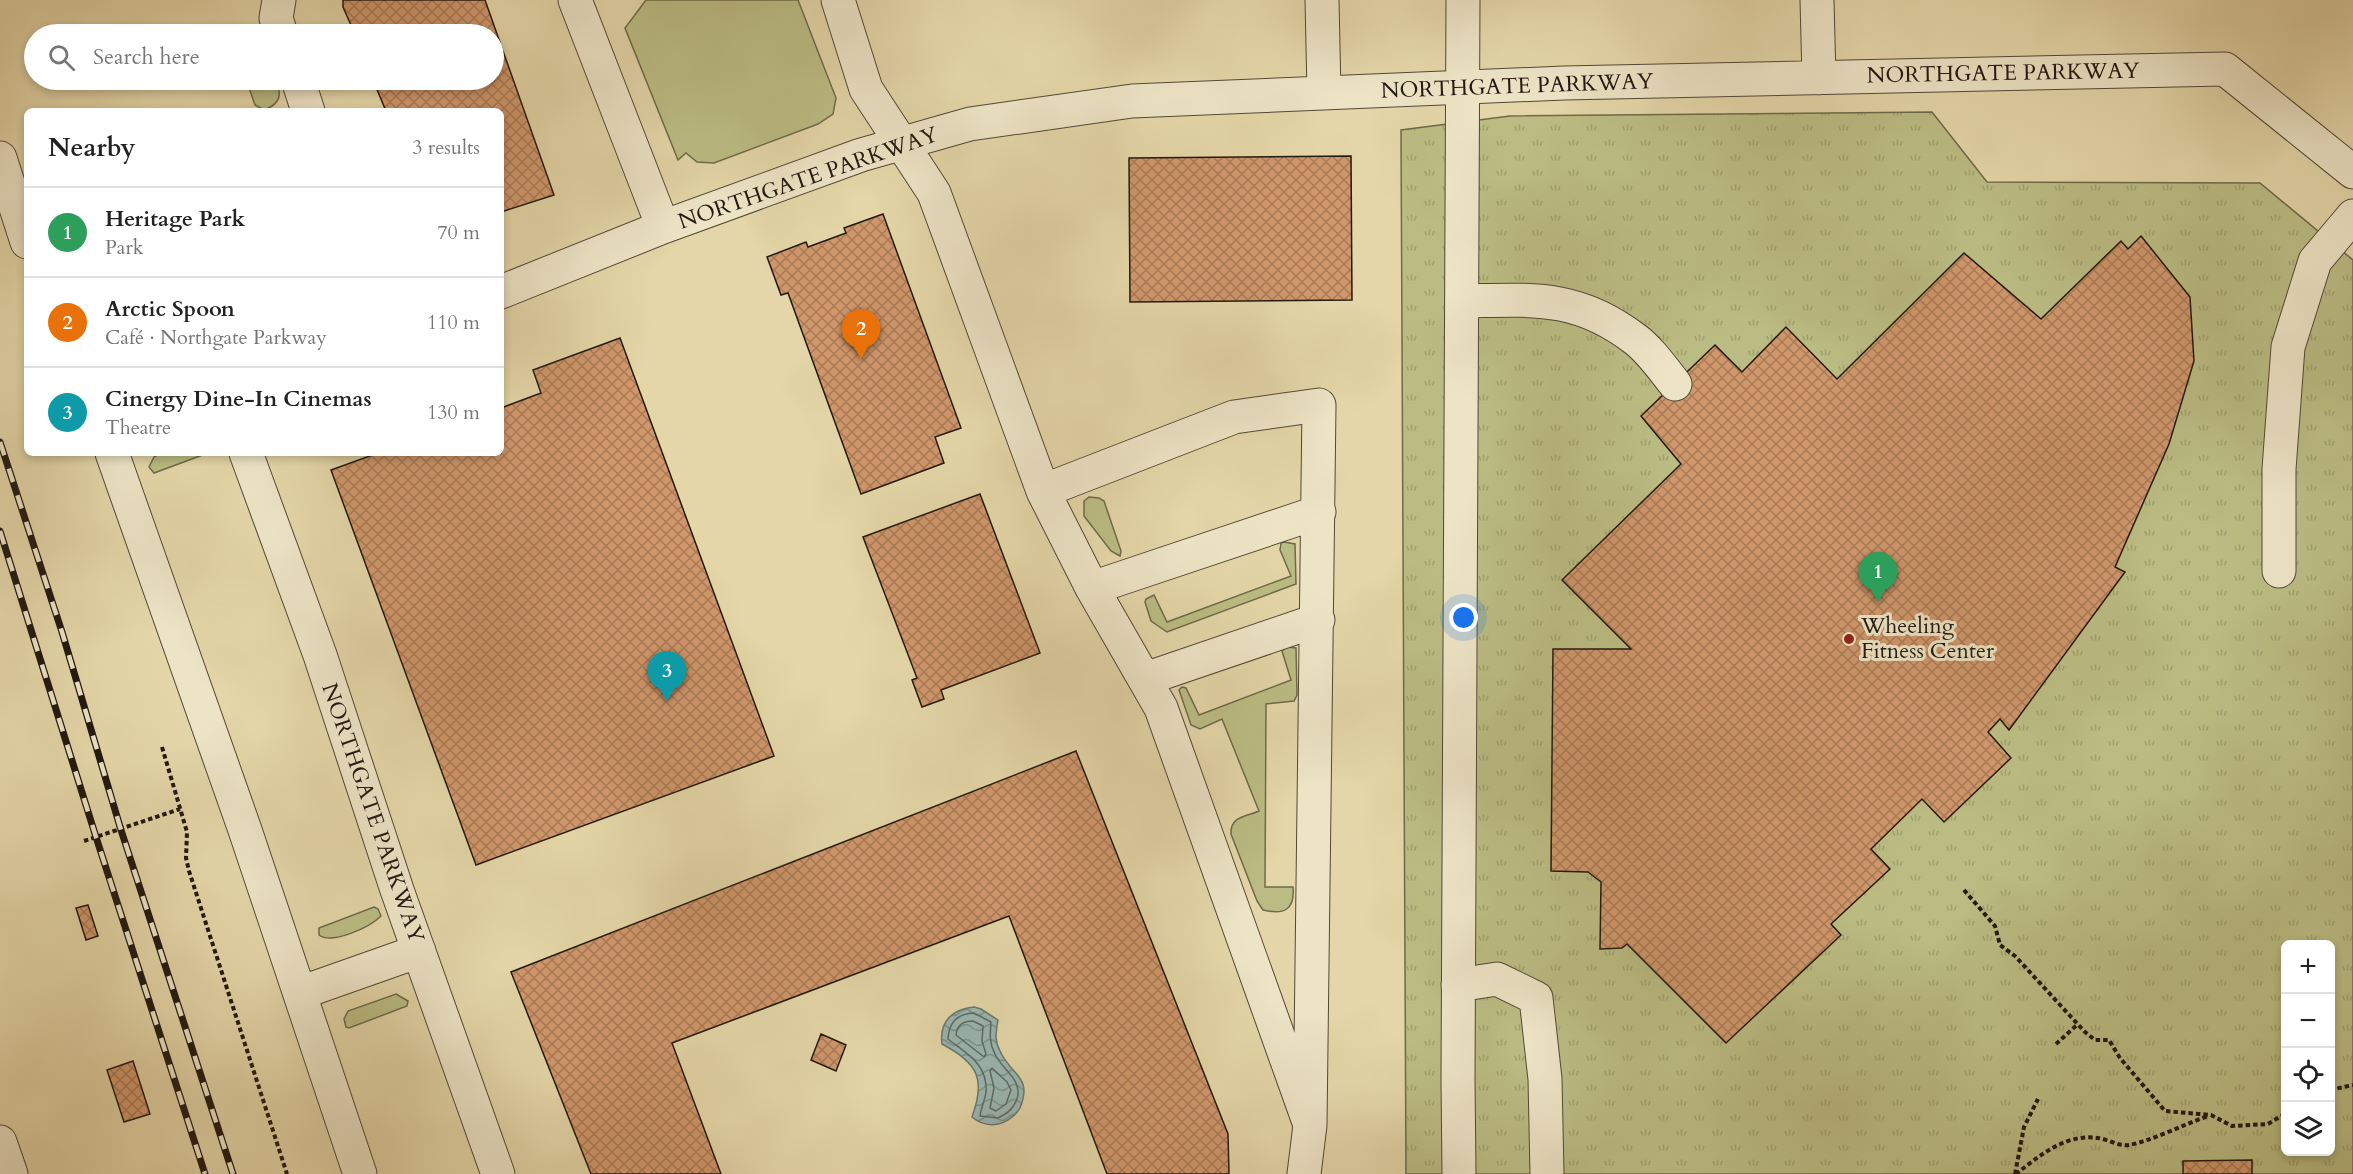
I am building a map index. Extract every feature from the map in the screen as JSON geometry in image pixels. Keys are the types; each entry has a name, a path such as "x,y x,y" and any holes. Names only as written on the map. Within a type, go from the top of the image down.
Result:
{"street":[{"path":"278,24 276,18 279,0"},
{"name":"NORTHGATE PARKWAY","path":"575,0 663,227"},
{"path":"838,0 866,89 934,193 1042,491 1092,588 1161,708 1310,1125"},
{"path":"1322,0 1324,92"},
{"path":"1459,1174 1463,0"},
{"path":"1817,0 1819,78"},
{"name":"NORTHGATE PARKWAY","path":"504,291 663,227 861,155 970,124 1132,101 1554,83 2225,69 2353,172"},
{"path":"301,90 307,108"},
{"path":"0,158 24,233"},
{"path":"2279,571 2279,469 2288,347 2315,261 2353,216"},
{"path":"1463,301 1545,300 1593,312 1636,340 1675,384"},
{"path":"1042,491 1234,417 1319,405 1310,1125 1304,1174"},
{"path":"113,456 245,830 360,1174"},
{"name":"NORTHGATE PARKWAY","path":"247,456 320,655 419,951 498,1174"},
{"path":"1092,588 1319,512"},
{"path":"1145,679 1318,620"},
{"path":"300,993 419,951"},
{"path":"1458,985 1497,979 1536,998 1545,1079 1547,1174"},
{"path":"0,1142 11,1174"}],"path":[{"path":"162,747 186,832 186,858 189,871 287,1174"},
{"path":"84,841 180,809"},
{"path":"1964,890 1995,926 2000,945 2015,956 2095,1040 2109,1041 2164,1111 2211,1115 2232,1126 2268,1124 2281,1116"},
{"path":"2056,1044 2078,1024"},
{"path":"2335,1088 2353,1084"},
{"path":"2015,1174 2024,1127 2038,1099"},
{"path":"2015,1174 2045,1151 2070,1141 2090,1136 2105,1138 2127,1146 2211,1115"}],"green space":[{"path":"646,0 798,0 836,98 833,114 818,124 714,163 697,162 686,153 678,160 625,28"},
{"path":"250,90 279,90 277,102 274,105 260,108 255,105"},
{"path":"1932,112 1987,182 2260,183 2353,260 2353,1174 1406,1174 1401,130 1510,116"},
{"path":"200,456 154,473 149,467 154,457"},
{"path":"1089,497 1104,501 1121,551 1120,556 1111,551 1084,516 1084,501"},
{"path":"1281,543 1295,544 1296,584 1167,632 1151,621 1145,602 1154,595 1167,622 1291,576 1280,550"},
{"path":"1287,647 1296,648 1297,695 1294,701 1266,704 1265,887 1293,887 1290,906 1277,912 1263,910 1257,901 1231,834 1231,828 1236,820 1259,811 1222,719 1200,729 1191,725 1179,690 1182,687 1186,688 1199,715 1291,680 1282,651"},
{"path":"374,907 378,909 381,916 368,925 333,938 319,935 319,928"},
{"path":"396,994 408,1001 407,1006 349,1028 346,1027 344,1019 348,1011"}],"water":[{"path":"974,1007 998,1020 996,1036 998,1047 1019,1077 1024,1089 1018,1111 998,1124 984,1124 972,1117 978,1092 976,1073 964,1058 942,1044 943,1029 949,1018 960,1010"}],"building":[{"path":"343,0 485,0 493,24 351,24 343,7"},
{"path":"504,54 554,195 504,211 504,108 385,108 377,90 504,90"},
{"path":"1351,156 1352,300 1130,302 1129,158"},
{"path":"883,214 961,428 935,437 944,463 861,494 788,293 781,295 767,257 806,242 808,247 846,233 844,228"},
{"name":"Wheeling Fitness Center","path":"2141,236 2190,297 2194,361 2169,444 2115,567 2125,572 2009,730 2000,719 1988,732 2011,758 1944,822 1922,799 1871,849 1890,869 1831,924 1841,935 1726,1043 1627,944 1622,948 1600,949 1601,882 1588,872 1551,871 1553,649 1631,649 1562,580 1681,464 1641,416 1715,345 1742,372 1786,327 1837,379 1964,253 2041,319 2121,241 2128,249"},
{"path":"620,338 774,756 476,865 331,470 370,456 504,456 504,407 541,393 533,370"},
{"path":"980,494 1040,653 941,690 944,699 922,707 912,680 917,678 863,537"},
{"path":"1076,751 1228,1134 1229,1174 1107,1174 1009,916 672,1043 721,1174 591,1174 511,972"},
{"path":"88,905 98,936 86,940 76,908"},
{"path":"821,1034 846,1045 836,1071 811,1060"},
{"path":"133,1061 150,1114 124,1122 107,1070"},
{"path":"2252,1160 2252,1174 2183,1174 2183,1161"}],"railway":[{"path":"0,442 62,632 121,830 233,1174"},
{"path":"0,531 205,1174"}],"place":[{"name":"Arctic Spoon","path":"861,359"},
{"name":"Heritage Park","path":"1878,602"},
{"name":"Wheeling Fitness Center","path":"1849,639"},
{"name":"Cinergy Dine-In Cinemas","path":"667,701"}]}
